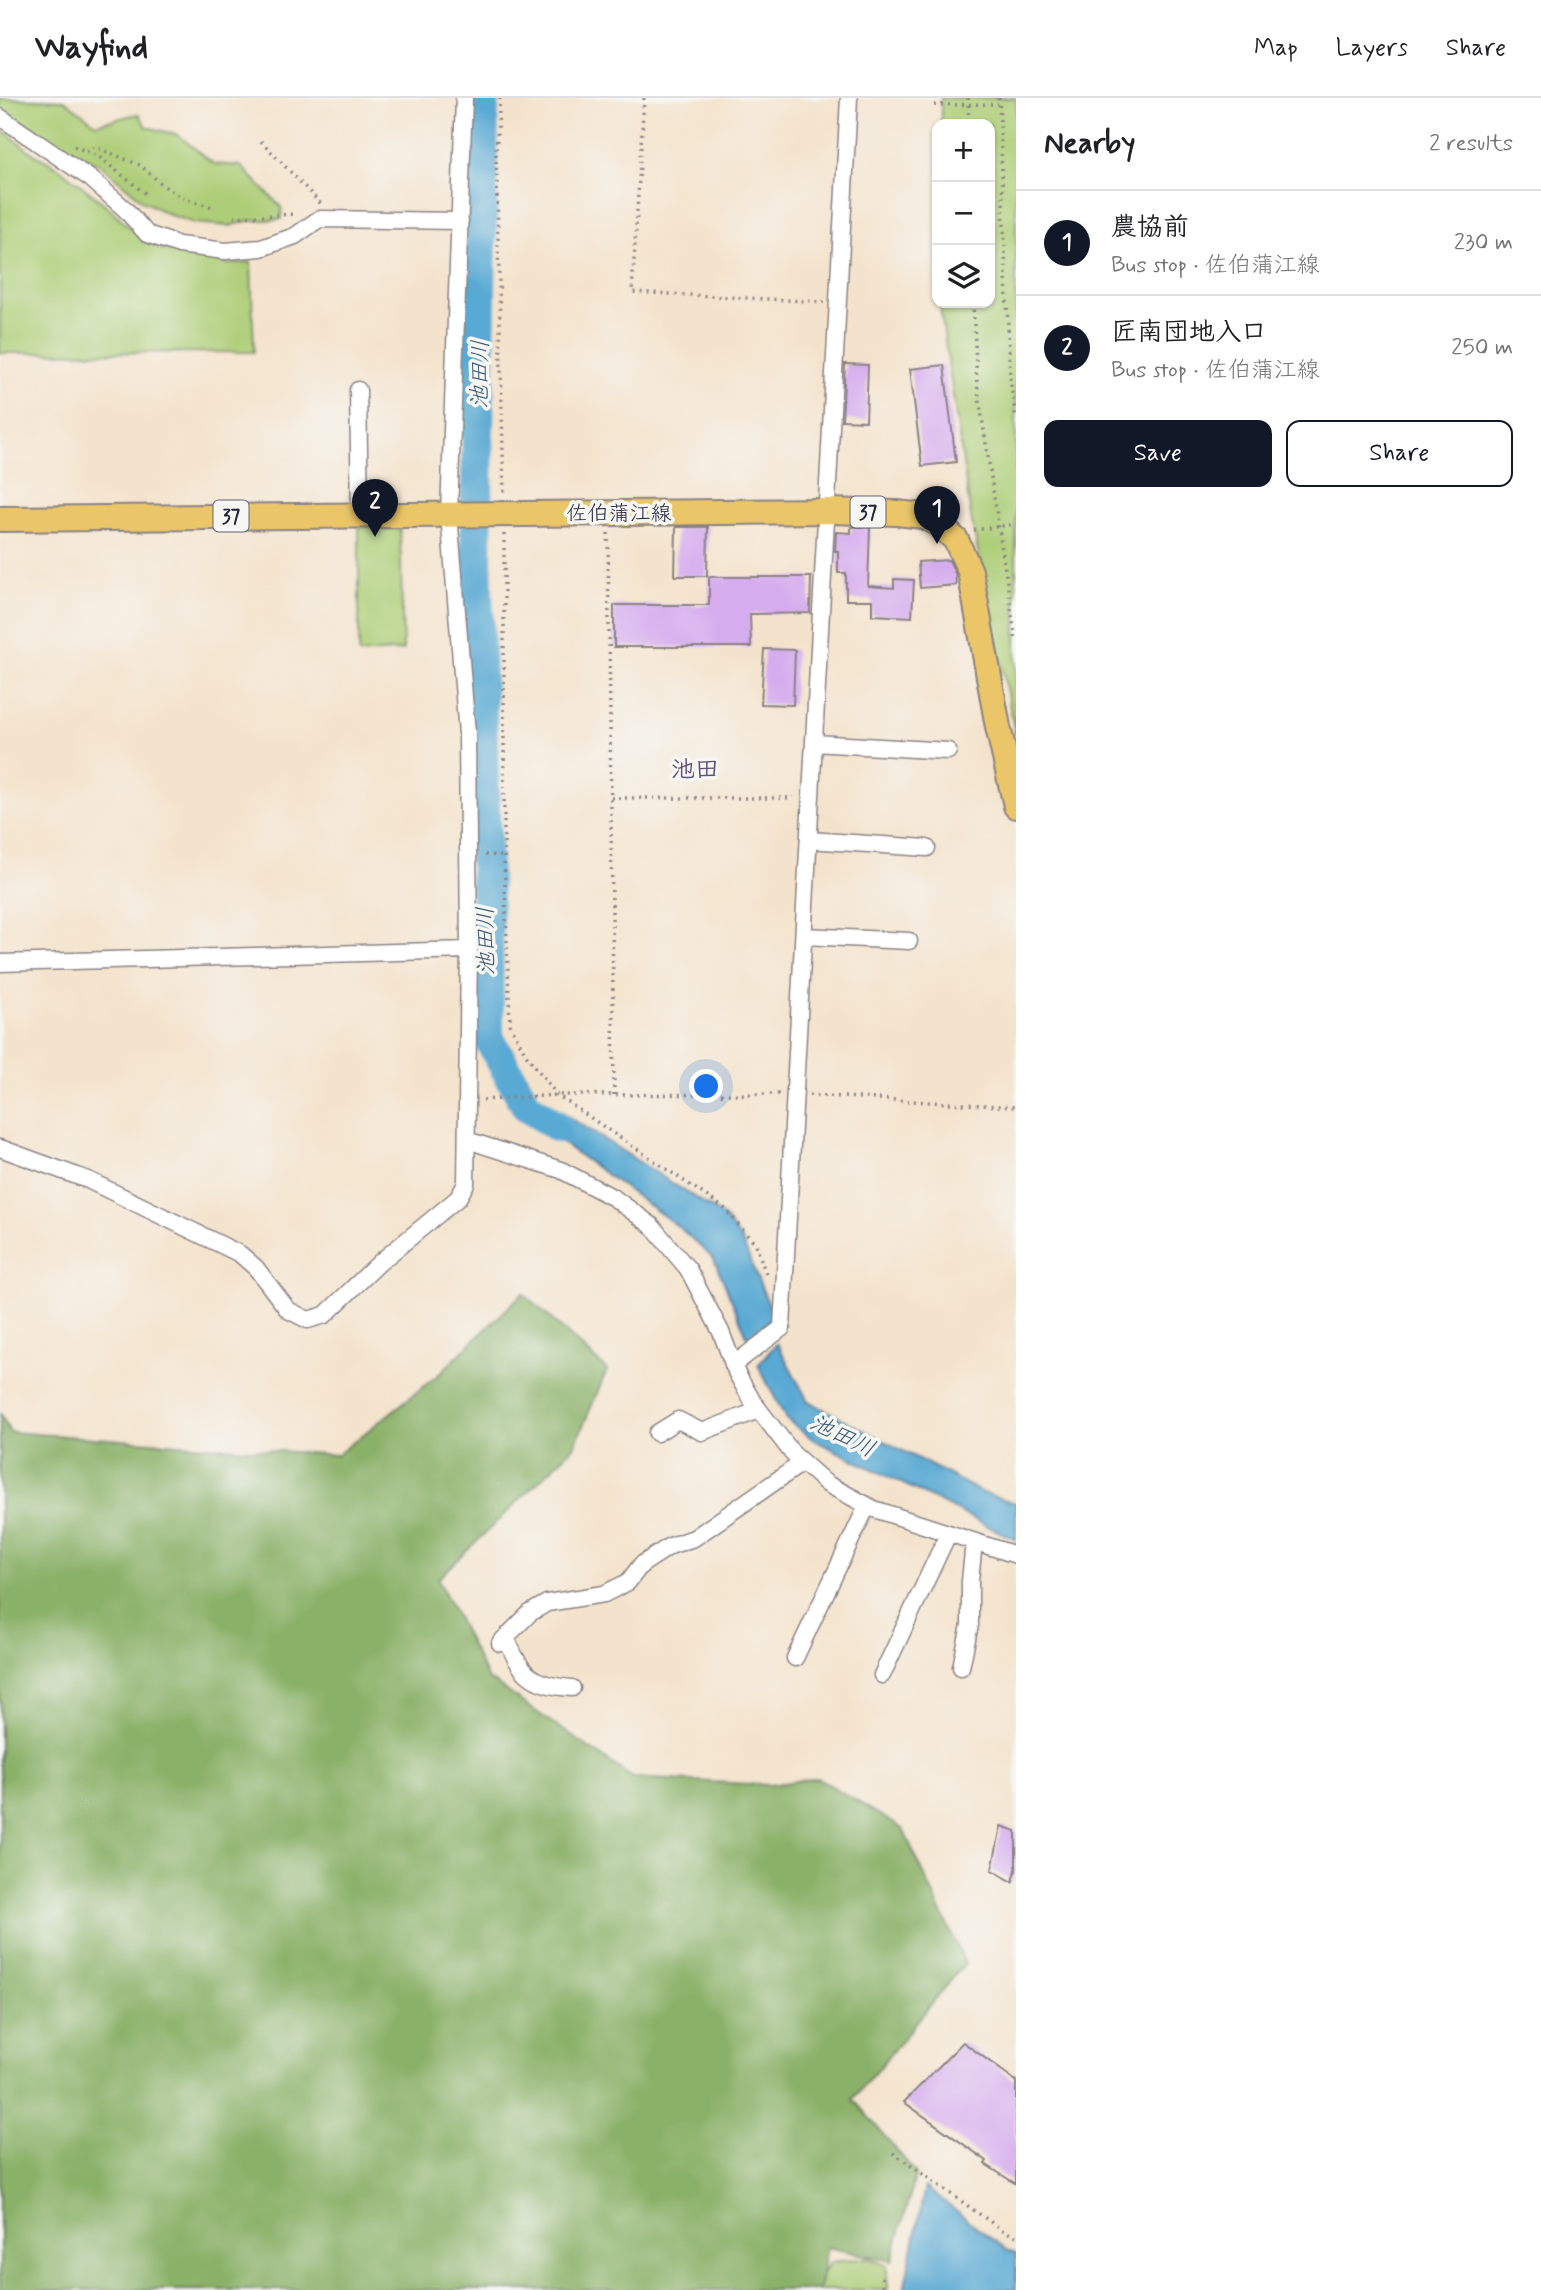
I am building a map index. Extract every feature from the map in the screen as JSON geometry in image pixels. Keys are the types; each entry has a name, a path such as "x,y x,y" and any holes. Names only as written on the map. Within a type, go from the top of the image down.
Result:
{"main road":[{"name":"佐伯蒲江線","path":"0,519 828,511 923,516 938,524 956,540 970,571 998,727 1016,806"}],"street":[{"path":"0,1148 88,1180 240,1254 256,1268 288,1310 308,1320 325,1315 379,1263 458,1198 466,1184 469,950 467,734 456,514 464,98"},
{"path":"734,1365 782,1328 828,511 848,98"},
{"path":"0,117 91,178 125,209 147,234 179,245 225,251 261,248 295,236 322,219 460,221"},
{"path":"358,390 360,515"},
{"path":"814,743 948,751"},
{"path":"809,840 927,848"},
{"path":"804,936 909,941"},
{"path":"0,963 469,950"},
{"path":"467,1140 561,1170 614,1198 651,1225 688,1269 721,1332 752,1402 802,1463 827,1484 867,1506 1016,1555"},
{"path":"657,1433 678,1420 702,1432 760,1410"},
{"path":"572,1688 536,1681 517,1665 503,1640 530,1613 547,1604 604,1594 628,1581 641,1565 670,1546 694,1538 802,1463"},
{"path":"795,1658 867,1506"},
{"path":"882,1675 948,1534"},
{"path":"961,1667 970,1625 970,1581 974,1542"}],"path":[{"path":"500,98 496,151 504,856 510,1024 525,1053 556,1095 724,1208 756,1245 769,1283"},
{"path":"644,98 632,292 839,302"},
{"path":"968,98 969,119"},
{"path":"999,98 1010,379 1016,418"},
{"path":"934,105 999,104"},
{"path":"234,217 310,214 322,219 323,206 261,141"},
{"path":"86,151 94,147 140,165 158,182 187,200 213,207"},
{"path":"974,308 977,384 1016,642"},
{"path":"608,513 614,1095"},
{"path":"965,532 1016,524"},
{"path":"611,798 811,798"},
{"path":"481,1100 556,1095"},
{"path":"892,2153 1002,2230 1016,2236"},
{"path":"882,2277 883,2290"}],"green space":[{"path":"0,98 64,100 96,124 138,114 147,127 178,135 214,164 241,166 281,207 282,219 248,221 229,226 194,223 170,215 143,201 100,164 67,149 0,109"},
{"path":"941,98 1016,98 1016,737 971,517 941,314 941,308 995,308 995,119 941,119"},
{"path":"0,128 35,155 58,167 107,206 141,238 162,248 227,264 251,262 254,352 0,353"},
{"path":"359,527 400,528 403,650 359,654"},
{"path":"523,1293 607,1370 574,1447 438,1579 487,1678 633,1778 769,1785 818,1778 903,1829 965,1963 853,2099 916,2173 892,2261 827,2247 819,2290 0,2290 0,1413 10,1432 337,1455 437,1376"},
{"path":"869,2258 887,2266 888,2290 808,2290 831,2262"}],"water":[{"path":"544,1101 722,1215 741,1239 773,1315 750,1343 714,1259 679,1227 508,1104"},
{"path":"777,1343 808,1401 983,1493 1016,1503 1016,1540 814,1440 786,1419 758,1365"},
{"path":"925,2187 1006,2250 1016,2254 1016,2290 904,2290"}],"building":[{"path":"845,364 868,365 866,421 842,420"},
{"path":"944,365 956,462 922,466 910,369"},
{"path":"676,527 708,527 707,576 675,576"},
{"path":"851,527 870,527 868,586 894,588 894,579 914,580 912,617 872,615 872,600 846,600 846,573 838,573 836,532 851,533"},
{"path":"949,560 955,573 956,585 920,588 918,562"},
{"path":"709,577 811,577 810,613 750,614 751,647 614,647 614,605 709,605"},
{"path":"764,649 795,650 793,705 761,704"},
{"path":"1001,1826 1016,1831 1016,1870 1013,1882 992,1870"},
{"path":"963,2042 1016,2081 1016,2184 985,2164 987,2161 904,2102"}],"waterway":[{"name":"池田川","path":"483,98 476,559 487,903 488,1037 527,1106 558,1127"}],"place":[{"name":"匠南団地入口","path":"375,537"},
{"name":"農協前","path":"937,544"}],"district":[{"name":"池田","path":"695,769"}]}
